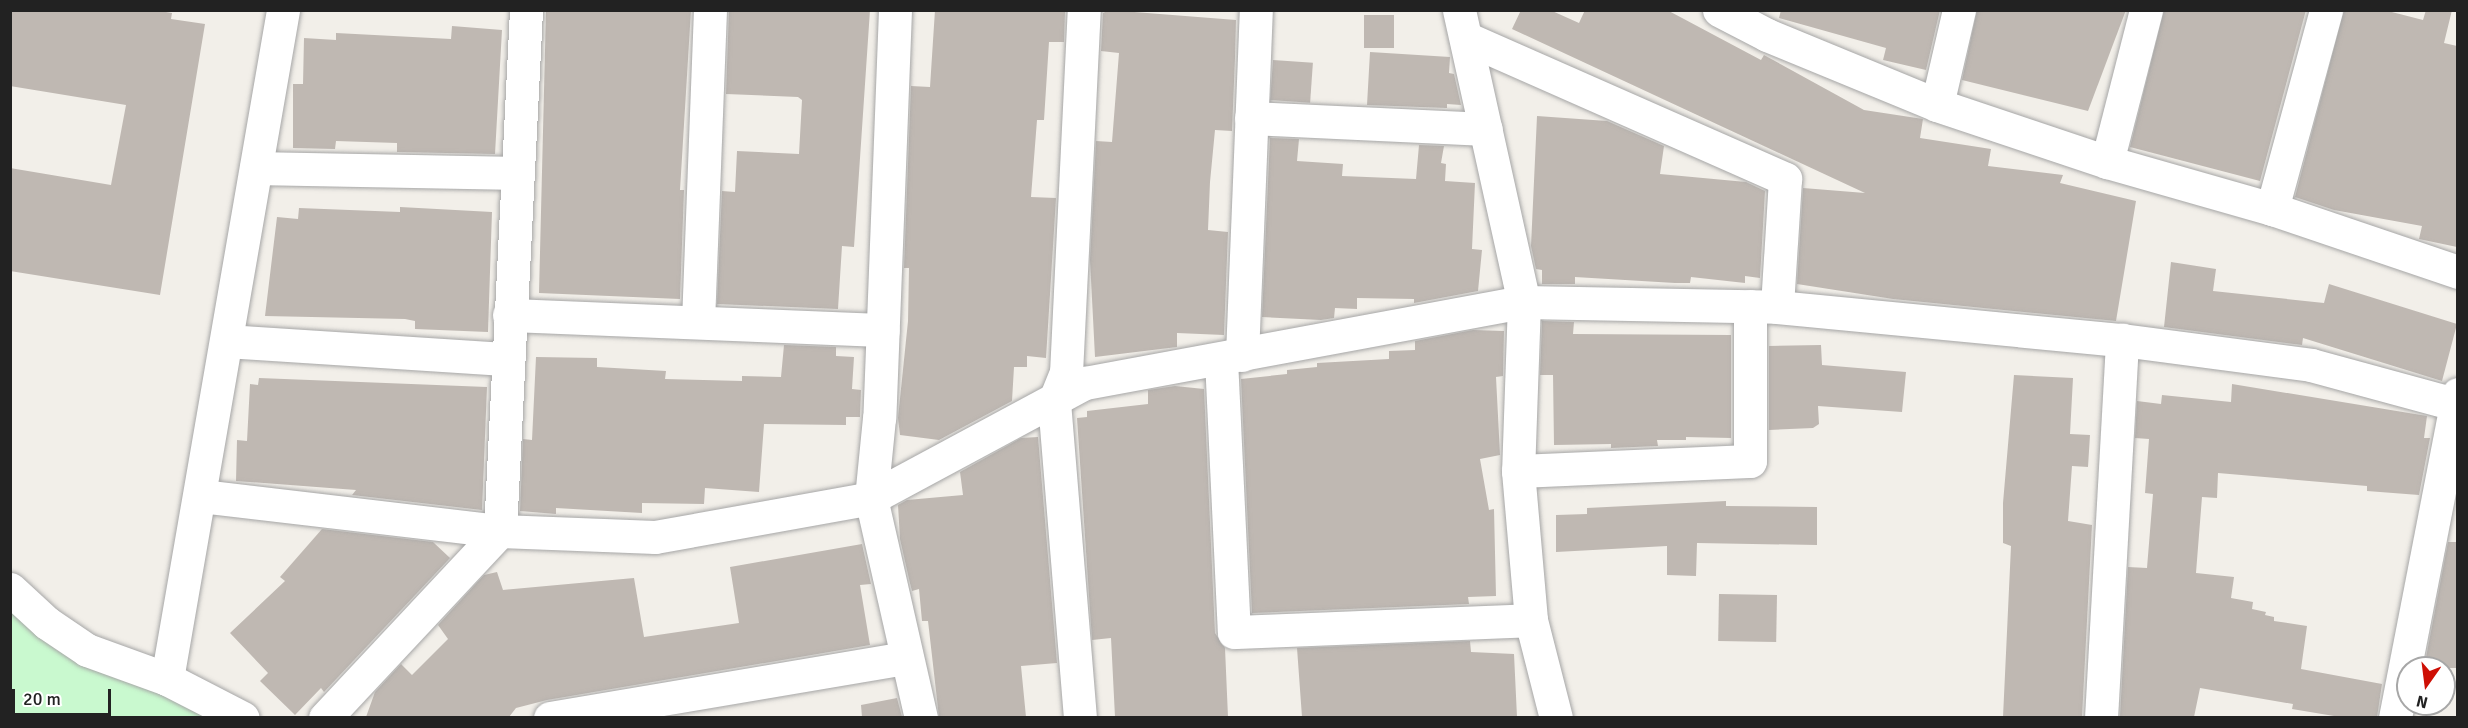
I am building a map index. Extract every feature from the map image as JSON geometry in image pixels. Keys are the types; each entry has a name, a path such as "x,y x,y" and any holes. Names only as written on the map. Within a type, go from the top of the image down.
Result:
{"street":[{"path":"167,679 201,496 283,10"},
{"path":"325,717 500,531 526,10"},
{"path":"698,322 710,10"},
{"path":"895,10 883,330 871,498 905,658 921,717"},
{"path":"1080,717 1054,402 1066,373 1084,10"},
{"path":"1256,10 1251,118 1232,357 1234,632 1531,620"},
{"path":"1719,10 1770,23 1937,105 2107,162 2272,209 2457,272"},
{"path":"1937,105 1959,10"},
{"path":"2107,162 2146,10"},
{"path":"2272,209 2326,10"},
{"path":"1463,24 1524,303 1518,471 1531,620 1556,717"},
{"path":"1463,24 1785,179 1763,307 1750,461 1518,471"},
{"path":"1251,118 1486,129"},
{"path":"256,168 517,173"},
{"path":"201,496 500,531 655,537 871,498 1054,402 1085,383 1524,303 1763,307 2122,340 2311,365 2456,400 2395,717"},
{"path":"509,315 883,330"},
{"path":"2102,717 2122,340"},
{"path":"227,341 507,359"},
{"path":"10,588 47,623 87,650 167,679 243,717"},
{"path":"550,717 905,658"}],"green space":[{"path":"10,610 56,650 218,717 11,717"}],"building":[{"path":"10,10 154,10 172,13 171,19 205,24 160,295 10,271 10,168 111,185 126,105 10,86"},
{"path":"546,10 691,10 680,190 684,190 680,299 539,293"},
{"path":"729,10 870,10 854,247 842,246 838,309 717,304 722,191 735,192 737,151 799,154 802,100 798,97 726,94"},
{"path":"935,10 1065,12 1064,42 1049,42 1044,120 1037,120 1031,197 1056,198 1046,358 1027,356 1027,367 1014,367 1012,401 939,440 900,435 898,418 908,321 909,268 904,268 911,86 930,87"},
{"path":"1109,10 1236,20 1232,131 1215,130 1208,230 1228,232 1224,335 1177,333 1177,347 1095,357 1090,260 1096,141 1112,142 1119,53 1101,51 1103,13"},
{"path":"1521,10 1550,10 1579,23 1585,10 1667,10 1761,60 1764,55 1864,110 1923,119 1920,138 1991,149 1988,166 2063,175 2060,183 2136,201 2116,321 1893,299 1797,284 1803,188 1865,193 1512,29"},
{"path":"1781,10 1940,10 1926,70 1883,60 1886,48 1779,18"},
{"path":"1977,10 2126,10 2088,111 1962,80"},
{"path":"2164,10 2306,10 2260,181 2130,147"},
{"path":"2344,10 2384,10 2423,20 2426,10 2452,10 2444,43 2457,46 2457,247 2419,239 2422,226 2334,210 2295,197"},
{"path":"1364,15 1394,15 1394,48 1364,48"},
{"path":"452,26 502,30 495,154 397,152 397,143 336,141 335,149 293,148 293,84 303,84 304,38 336,40 336,33 451,39"},
{"path":"1370,52 1450,57 1449,73 1454,74 1461,105 1447,104 1447,108 1367,105"},
{"path":"1273,60 1313,63 1310,103 1270,100"},
{"path":"1537,116 1607,121 1664,146 1660,174 1746,182 1765,191 1760,278 1745,276 1745,283 1691,277 1690,283 1675,283 1575,277 1575,284 1542,284 1542,270 1536,269 1531,246"},
{"path":"1270,138 1299,139 1297,161 1343,164 1342,176 1416,179 1419,145 1444,146 1441,163 1446,164 1445,181 1475,183 1472,249 1482,250 1478,291 1414,303 1414,299 1357,298 1357,309 1335,308 1334,318 1321,320 1262,317"},
{"path":"400,207 492,212 488,332 415,329 415,321 405,319 265,316 277,217 298,219 299,208 400,212"},
{"path":"2171,262 2216,269 2213,291 2324,303 2329,284 2457,324 2442,381 2303,338 2302,345 2164,327"},
{"path":"1542,321 1574,322 1573,334 1731,335 1731,438 1686,437 1686,440 1657,440 1658,446 1611,448 1611,444 1554,445 1553,375 1540,375"},
{"path":"1473,330 1504,331 1503,376 1496,377 1500,455 1480,459 1489,510 1494,509 1496,596 1468,597 1469,604 1252,613 1241,379 1287,374 1287,370 1317,367 1317,363 1389,359 1389,351 1415,350 1415,341"},
{"path":"784,345 836,347 836,356 854,357 852,389 861,390 860,417 846,417 846,425 764,424 759,492 705,488 704,504 642,503 642,513 556,508 556,514 520,511 523,439 532,440 536,357 597,358 597,367 666,371 665,379 742,381 742,376 781,377"},
{"path":"1821,345 1822,365 1906,372 1902,412 1818,406 1819,424 1813,428 1769,430 1769,346"},
{"path":"2014,375 2073,378 2070,434 2090,435 2088,467 2072,466 2068,521 2092,525 2082,717 2003,717 2011,546 2003,543 2003,503"},
{"path":"259,378 487,387 482,510 352,495 356,490 236,481 237,440 247,441 250,384 258,385"},
{"path":"2232,384 2427,416 2424,438 2430,438 2419,495 2367,491 2367,486 2218,473 2217,498 2202,497 2196,573 2234,577 2231,598 2253,602 2252,609 2266,612 2265,615 2274,617 2274,621 2307,626 2301,669 2382,684 2377,717 2340,717 2292,709 2293,704 2200,688 2194,717 2120,717 2128,567 2147,568 2153,494 2145,493 2149,439 2135,438 2137,401 2161,404 2162,395 2231,402"},
{"path":"1175,386 1204,389 1215,633 1225,648 1228,717 1115,717 1111,638 1092,640 1077,418 1087,417 1087,411 1148,404 1148,390"},
{"path":"1038,437 1057,663 1021,666 1026,717 939,717 928,621 922,621 919,589 912,591 900,539 898,505 907,500 963,495 960,472 1021,438"},
{"path":"1726,501 1726,506 1817,507 1817,545 1697,543 1696,576 1667,575 1667,546 1556,552 1556,515 1587,514 1587,508"},
{"path":"322,529 433,542 450,558 324,692 321,688 295,715 260,681 268,673 230,633 285,581 280,577"},
{"path":"2448,542 2457,542 2457,668 2456,656 2426,656"},
{"path":"862,544 871,584 860,585 870,645 547,700 516,708 509,717 366,717 375,692 401,664 412,675 448,639 438,625 484,575 497,572 503,590 634,578 644,637 739,623 730,567"},
{"path":"1719,594 1777,595 1776,642 1718,641"},
{"path":"1470,641 1471,652 1514,654 1517,717 1302,717 1297,648"},
{"path":"897,698 902,717 862,717 861,705"}]}
